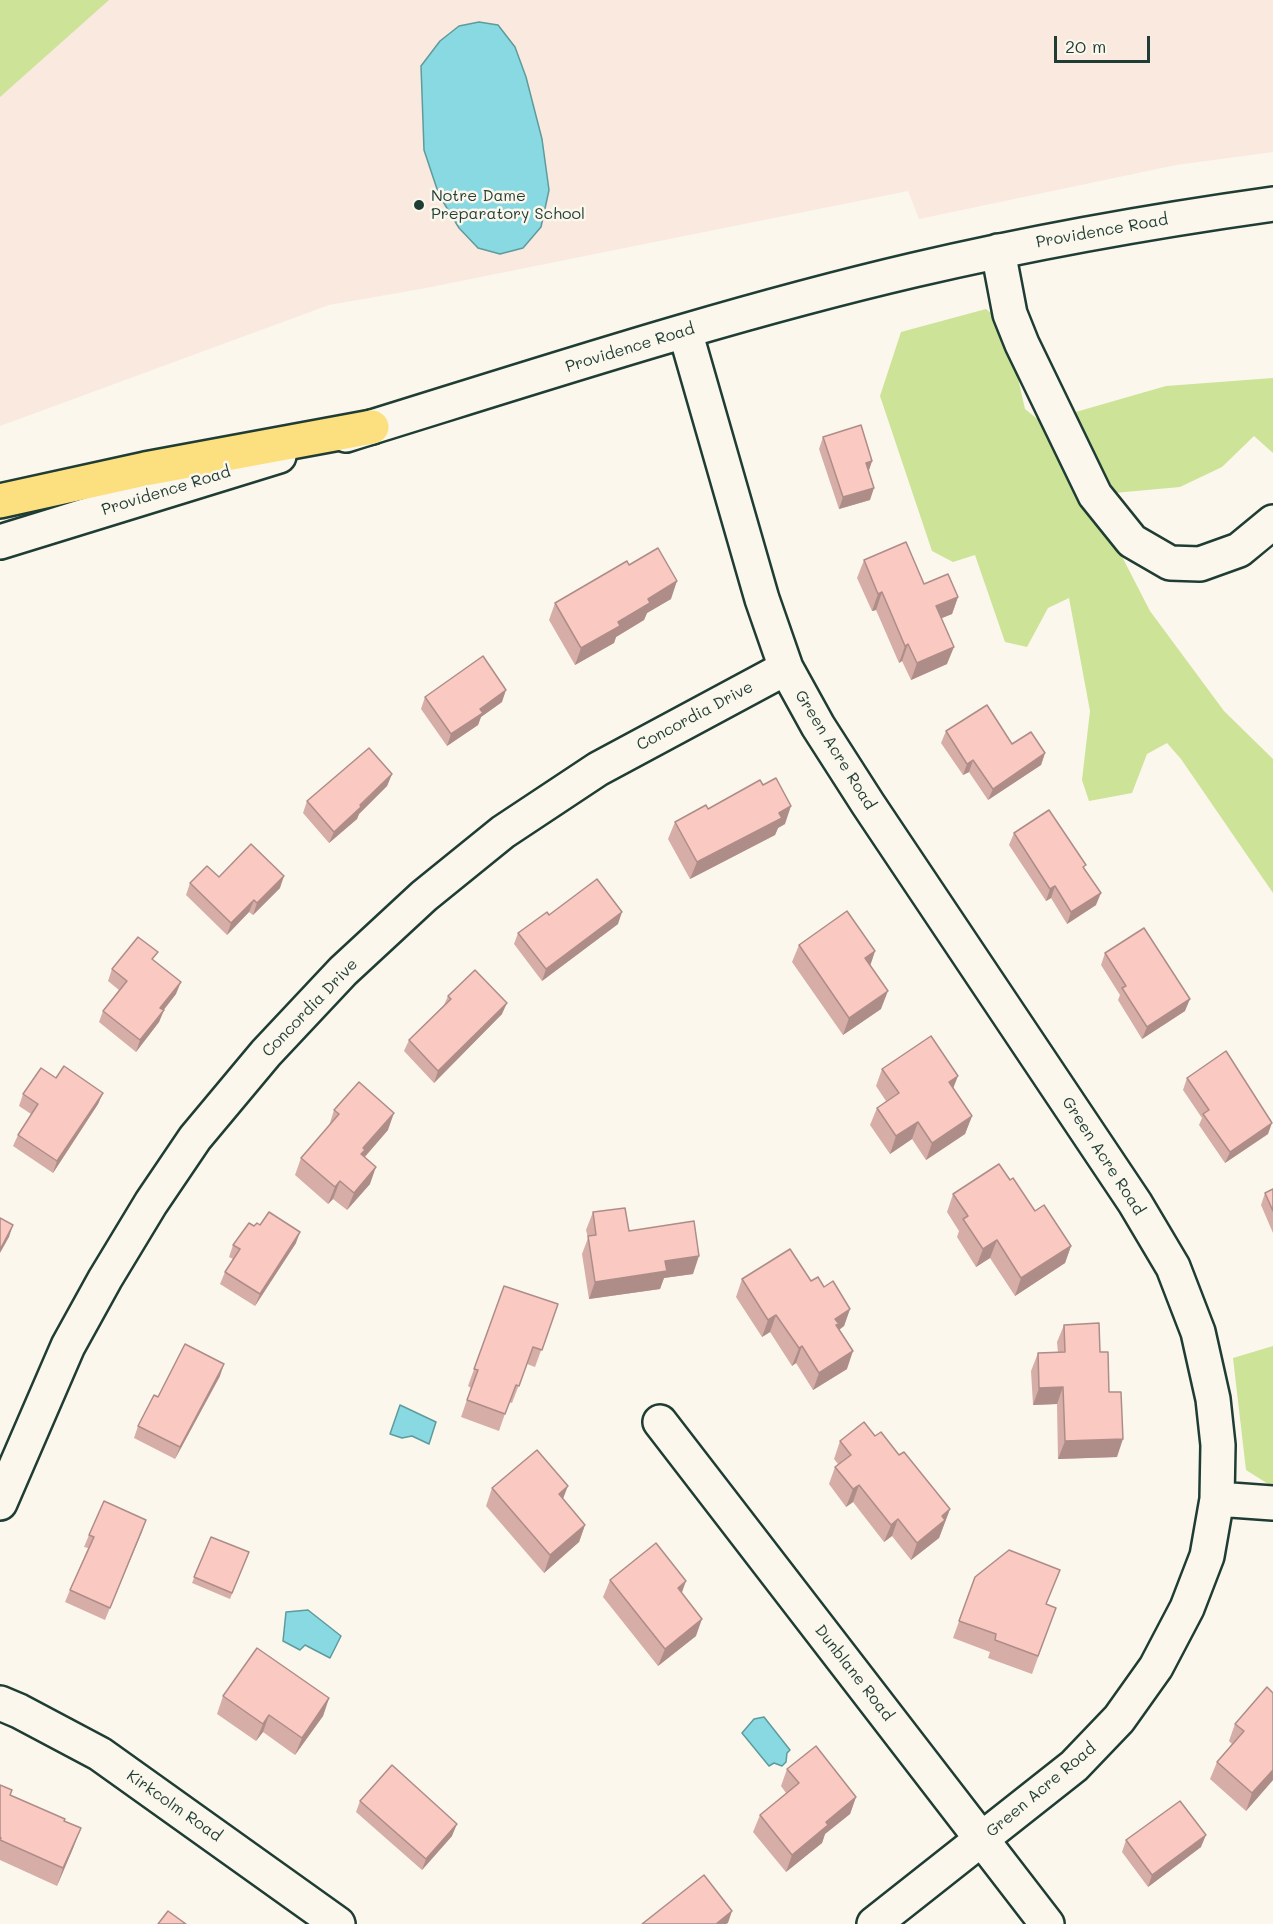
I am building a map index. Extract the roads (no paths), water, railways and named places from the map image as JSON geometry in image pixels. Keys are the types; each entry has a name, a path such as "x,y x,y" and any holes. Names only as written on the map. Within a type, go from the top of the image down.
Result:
{"highway":[{"path":"0,501 145,469 372,427"}],"street":[{"name":"Providence Road","path":"0,542 685,331 843,288 998,250 1147,222 1273,204"},
{"path":"998,250 1010,314 1022,344 1095,495 1132,541 1170,563 1200,564 1239,550 1273,522"},
{"name":"Green Acre Road","path":"685,331 762,599 786,668 818,726 868,804 1135,1203 1173,1267 1198,1332 1214,1399 1218,1445 1217,1499 1207,1556 1187,1608 1156,1667 1119,1719 1074,1766 874,1924"},
{"name":"Concordia Drive","path":"0,1503 68,1346 151,1203 202,1129 266,1053 343,971 424,896 503,832 598,769 786,668"},
{"name":"Dunblane Road","path":"660,1422 1047,1924"},
{"path":"1217,1499 1273,1503"},
{"name":"Kirkcolm Road","path":"0,1703 100,1754 338,1924"}],"water":[{"path":"479,22 498,25 515,47 526,77 542,139 549,190 541,227 523,248 500,254 478,248 459,228 439,195 424,150 421,66 440,41 459,26"},
{"path":"400,1405 436,1422 429,1444 412,1436 402,1438 390,1434"},
{"path":"308,1610 341,1636 330,1658 305,1645 300,1650 283,1641 286,1612"},
{"path":"764,1717 790,1750 782,1766 774,1763 769,1766 742,1733 754,1719"}],"place":[{"name":"Notre Dame Preparatory School","path":"419,205"}]}
